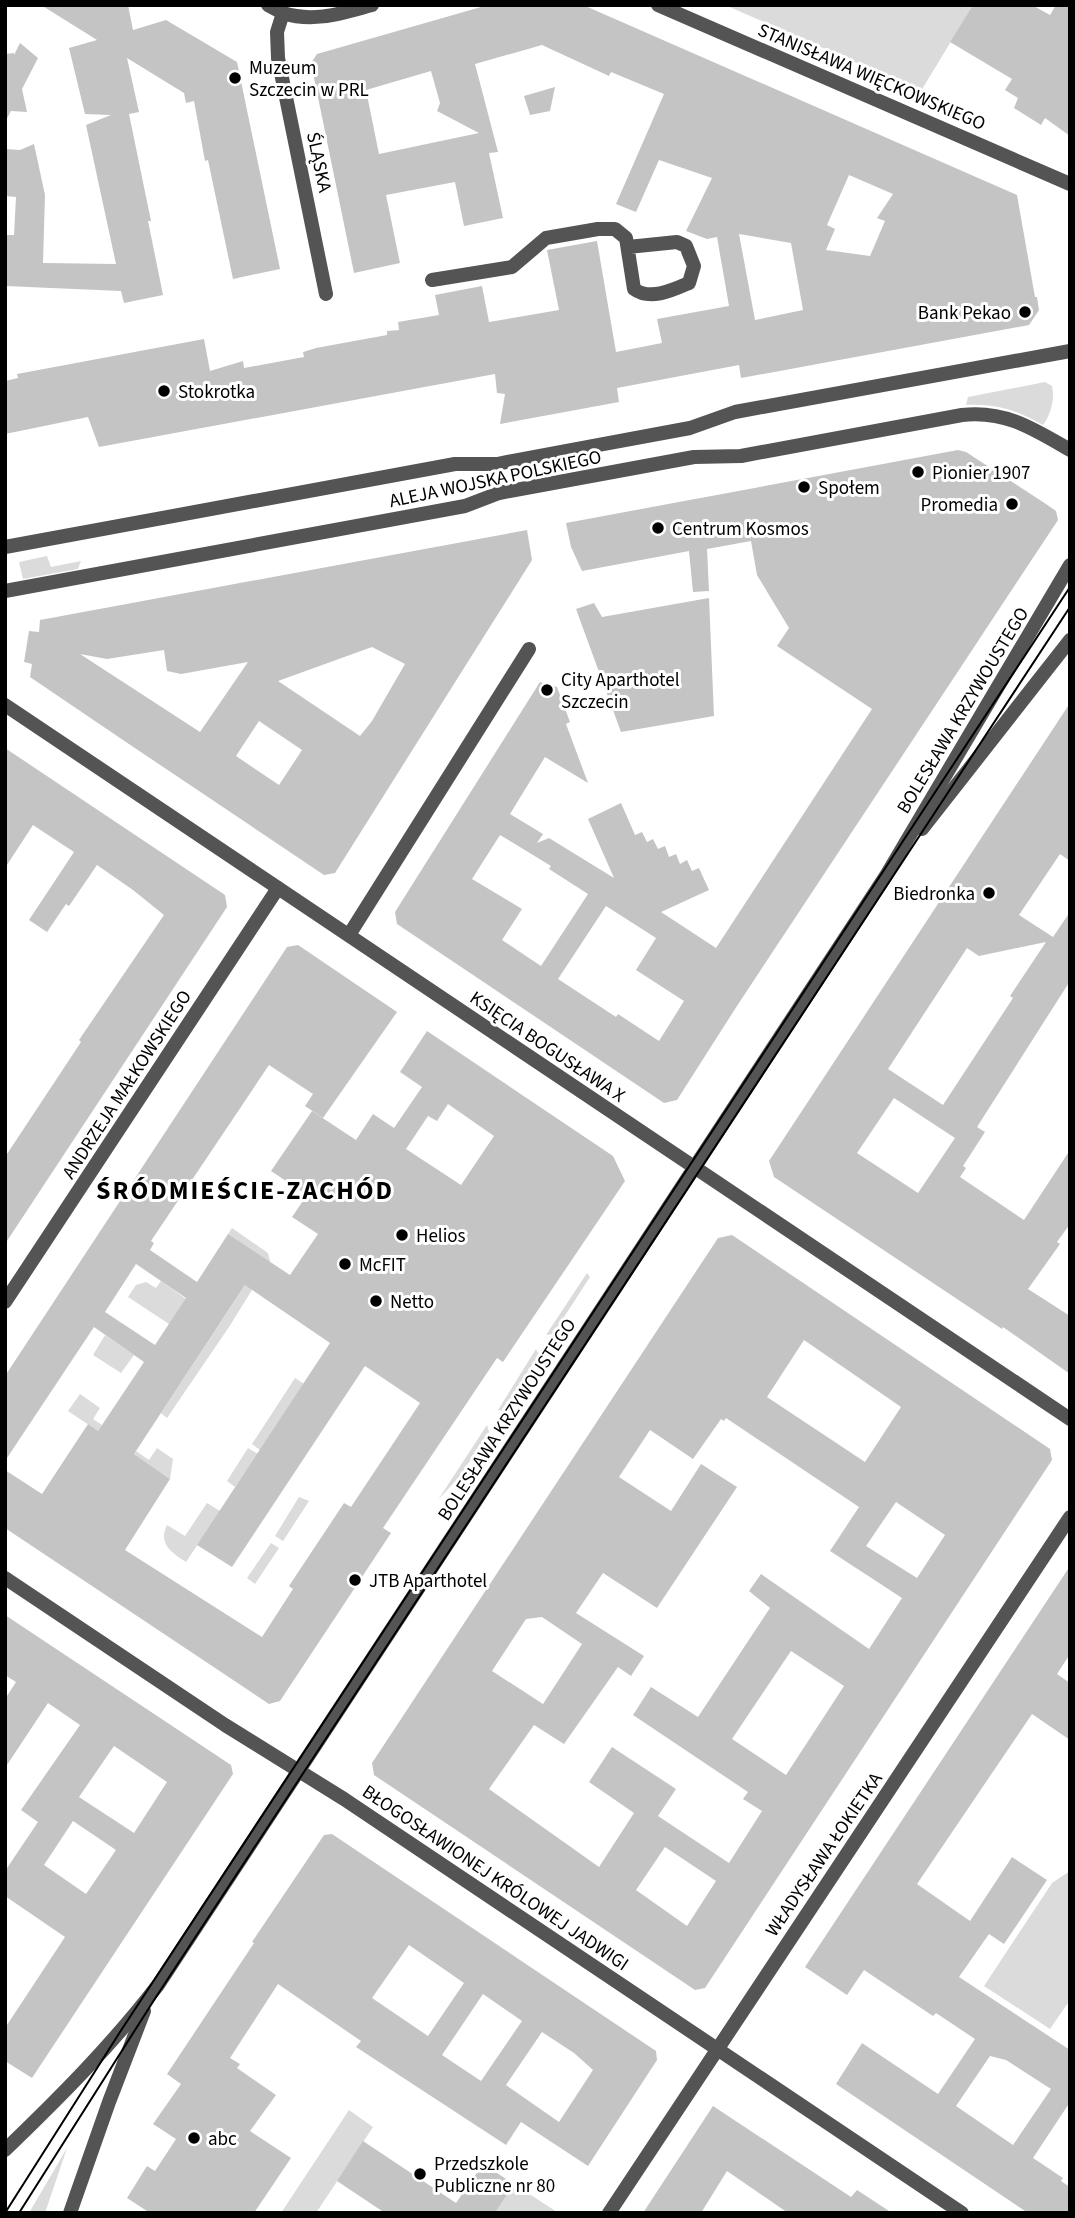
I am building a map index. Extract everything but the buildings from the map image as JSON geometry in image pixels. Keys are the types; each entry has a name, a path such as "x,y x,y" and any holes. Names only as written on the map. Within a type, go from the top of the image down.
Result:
{"street":[{"path":"268,5 283,12 322,18 372,5"},
{"name":"STANISŁAWA WIĘCKOWSKIEGO","path":"658,5 1070,184"},
{"name":"ŚLĄSKA","path":"283,12 277,32 278,58 326,294"},
{"path":"432,280 512,267 546,238 598,229 615,229 626,238 634,289 639,293 666,294 689,283 694,266 686,246 677,242 628,247"},
{"name":"ALEJA WOJSKA POLSKIEGO","path":"5,547 455,464 497,464 690,429 735,412 1070,351"},
{"name":"ALEJA WOJSKA POLSKIEGO","path":"5,592 465,506 499,493 576,478 702,455 741,456 962,415 986,414 1008,418 1026,424 1070,450"},
{"name":"BOLESŁAWA KRZYWOUSTEGO","path":"5,2150 62,2096 104,2051 158,1984 887,874 1070,565"},
{"name":"BOLESŁAWA KRZYWOUSTEGO","path":"887,874 1070,640"},
{"path":"349,934 529,649"},
{"name":"KSIĘCIA BOGUSŁAWA X","path":"5,705 1070,1419"},
{"name":"ANDRZEJA MAŁKOWSKIEGO","path":"5,1302 278,888"},
{"name":"WŁADYSŁAWA ŁOKIETKA","path":"609,2213 1070,1517"},
{"name":"BŁOGOSŁAWIONEJ KRÓLOWEJ JADWIGI","path":"5,1578 225,1725 344,1799 962,2213"},
{"name":"BOLESŁAWA KRZYWOUSTEGO","path":"71,2213 129,2045 158,1984"}],"shaded area":[{"path":"725,5 973,5 921,91"},
{"path":"1045,382 1052,386 1053,401 1043,425 1006,409 966,405 968,397"},
{"path":"47,556 51,567 81,561 78,569 23,579 19,562"},
{"path":"232,1228 268,1253 270,1261 167,1418 161,1413 263,1258 228,1234"},
{"path":"587,1273 590,1277 553,1334 546,1335"},
{"path":"161,1281 186,1299 169,1324 128,1297 136,1285 146,1282 156,1288"},
{"path":"105,1335 134,1355 121,1373 93,1355"},
{"path":"536,1349 539,1355 502,1411 498,1410"},
{"path":"295,1378 304,1384 260,1450 252,1444"},
{"path":"80,1394 100,1408 93,1419 102,1425 98,1431 68,1411"},
{"path":"487,1425 489,1432 460,1476 438,1500"},
{"path":"157,1448 173,1459 170,1479 134,1454 136,1451 149,1460"},
{"path":"248,1448 258,1454 235,1487 227,1481"},
{"path":"299,1497 309,1501 283,1541 275,1536"},
{"path":"207,1503 220,1511 186,1562 175,1555 165,1542 167,1525 185,1536"},
{"path":"271,1543 279,1548 255,1584 247,1578"},
{"path":"1070,1871 1070,2000 1050,2029 984,1986 1052,1883"},
{"path":"349,2110 373,2127 316,2213 281,2213"},
{"path":"67,2148 45,2213 29,2213"},
{"path":"514,2184 557,2212 495,2213"}],"tram line":[{"path":"5,2213 120,2032 1070,587"},
{"path":"19,2213 156,1997 1070,607"}],"place":[{"name":"Muzeum Szczecin w PRL","path":"235,78"},
{"name":"Bank Pekao","path":"1025,312"},
{"name":"Stokrotka","path":"164,391"},
{"name":"Pionier 1907","path":"918,472"},
{"name":"Społem","path":"804,487"},
{"name":"Promedia","path":"1012,504"},
{"name":"Centrum Kosmos","path":"658,528"},
{"name":"City Aparthotel Szczecin","path":"547,690"},
{"name":"Biedronka","path":"989,893"},
{"name":"Helios","path":"402,1235"},
{"name":"McFIT","path":"345,1264"},
{"name":"Netto","path":"376,1301"},
{"name":"JTB Aparthotel","path":"355,1580"},
{"name":"abc","path":"194,2138"},
{"name":"Przedszkole Publiczne nr 80","path":"420,2174"}],"district":[{"name":"ŚRÓDMIEŚCIE-ZACHÓD","path":"245,1190"}]}
